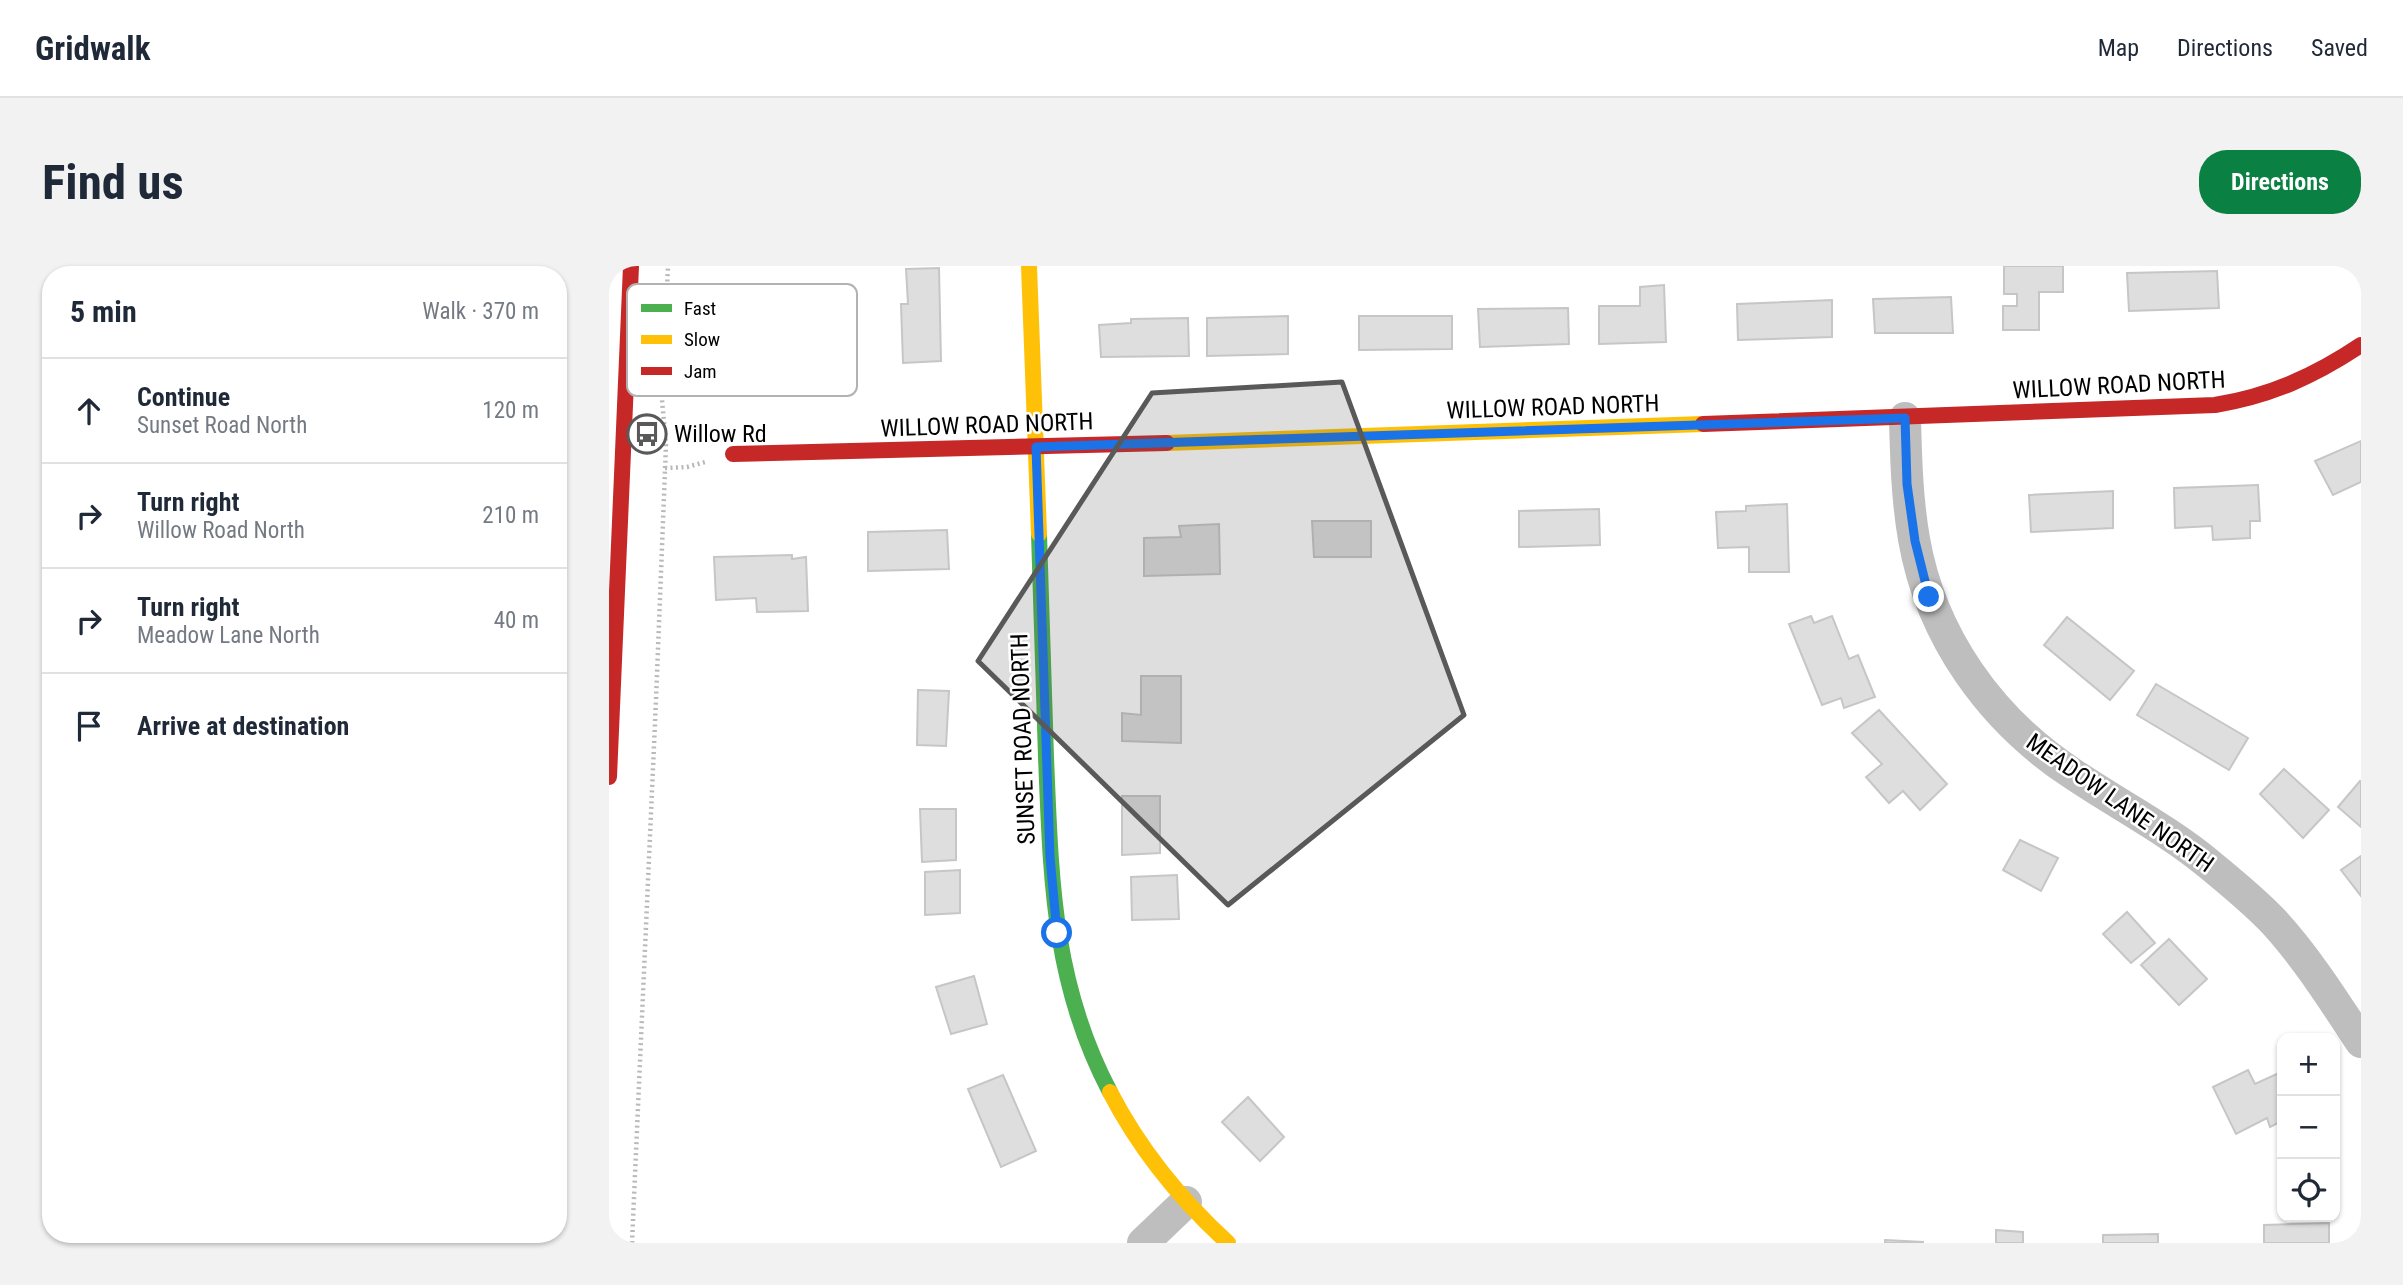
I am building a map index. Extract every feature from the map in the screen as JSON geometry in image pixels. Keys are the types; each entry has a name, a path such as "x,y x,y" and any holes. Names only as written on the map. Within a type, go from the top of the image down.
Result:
{"street":[{"path":"630,284 631,266"},
{"name":"SUNSET ROAD NORTH","path":"1029,266 1050,857 1057,933 1075,1006 1101,1077 1141,1143 1186,1202 1228,1243"},
{"name":"WILLOW ROAD NORTH","path":"733,454 1036,447 2214,406 2273,394 2327,370 2361,345"},
{"path":"609,777 627,359"},
{"name":"MEADOW LANE NORTH","path":"1905,418 1907,484 1915,541 1929,597 1954,651 1986,698 2028,739 2072,774 2143,817 2209,864 2273,921 2325,987 2361,1042"},
{"path":"1143,1243 1186,1202"}],"path":[{"path":"667,284 668,266"},
{"path":"632,1243 666,445 662,396"},
{"path":"665,468 687,467 733,454"}],"highlighted area":[{"path":"1342,382 1464,715 1228,905 978,661 1152,393"}],"building":[{"path":"2004,266 2063,266 2063,292 2039,292 2039,330 2003,330 2003,306 2017,306 2017,294 2004,294"},
{"path":"939,268 941,361 903,363 901,304 908,304 906,269"},
{"path":"2217,271 2219,308 2129,311 2127,273"},
{"path":"1664,285 1666,342 1599,344 1599,306 1640,306 1640,287"},
{"path":"1951,297 1953,333 1875,333 1873,299"},
{"path":"1832,300 1832,337 1738,340 1737,304"},
{"path":"1568,308 1569,344 1480,347 1478,309"},
{"path":"1288,316 1288,354 1207,356 1207,318"},
{"path":"1359,316 1452,316 1452,349 1359,350"},
{"path":"1188,318 1189,356 1101,357 1099,325 1131,323 1131,319"},
{"path":"2361,441 2361,482 2333,495 2315,461"},
{"path":"2258,485 2260,521 2250,521 2250,538 2213,540 2212,526 2175,528 2174,488"},
{"path":"2113,491 2113,528 2031,532 2029,495"},
{"path":"1787,504 1789,572 1749,572 1749,547 1718,548 1716,512 1746,511 1746,506"},
{"path":"1599,509 1600,545 1519,547 1519,511"},
{"path":"1312,521 1371,521 1371,557 1314,557"},
{"path":"1219,524 1220,574 1144,576 1144,538 1181,537 1179,526"},
{"path":"947,530 949,569 868,571 868,532"},
{"path":"792,555 792,559 806,557 808,611 757,612 756,598 716,600 714,557"},
{"path":"1811,616 1814,623 1832,616 1849,659 1858,655 1875,697 1844,708 1841,698 1822,705 1789,624"},
{"path":"2067,617 2134,671 2110,700 2044,645"},
{"path":"1141,676 1181,676 1181,743 1122,741 1122,713 1141,715"},
{"path":"2156,684 2248,738 2229,770 2137,715"},
{"path":"918,690 949,691 946,746 917,745"},
{"path":"1879,710 1947,784 1920,810 1903,791 1889,803 1866,777 1882,764 1852,733"},
{"path":"2284,769 2329,810 2303,838 2260,794"},
{"path":"2361,782 2361,827 2338,807"},
{"path":"1122,796 1160,796 1160,853 1122,855"},
{"path":"920,809 956,809 956,860 922,862"},
{"path":"2020,840 2058,858 2041,891 2003,870"},
{"path":"2361,856 2361,896 2341,870"},
{"path":"960,870 960,913 925,915 925,872"},
{"path":"1177,875 1179,919 1132,920 1131,877"},
{"path":"2127,912 2155,943 2131,963 2103,934"},
{"path":"2169,939 2207,979 2179,1005 2141,965"},
{"path":"974,976 987,1024 951,1034 936,987"},
{"path":"2248,1070 2255,1084 2277,1074 2277,1124 2270,1127 2267,1118 2236,1134 2213,1087"},
{"path":"1003,1075 1036,1151 1001,1167 968,1089"},
{"path":"1248,1097 1284,1137 1260,1161 1222,1122"},
{"path":"2329,1223 2329,1243 2264,1243 2264,1225"},
{"path":"1996,1230 2023,1232 2023,1243 1996,1243"},
{"path":"2158,1234 2158,1243 2103,1243 2103,1235"},
{"path":"1885,1240 1923,1242 1923,1243 1885,1243"}],"traffic: fast":[{"path":"1039,534 1050,844 1058,928 1076,1010 1110,1092"}],"traffic: slow":[{"path":"1029,266 1039,534"},
{"path":"1167,443 1703,424"},
{"path":"1110,1092 1134,1134 1162,1173 1228,1243"}],"traffic: jam":[{"path":"630,284 631,266"},
{"path":"1703,424 2215,405 2255,396 2291,383 2327,366 2361,345"},
{"path":"609,777 627,359"},
{"path":"733,454 1167,443"}],"place":[{"name":"Willow Rd","path":"647,434"}],"route":[{"path":"1057,933 1050,857 1036,447 1905,418 1907,484 1915,541 1929,597"}]}
